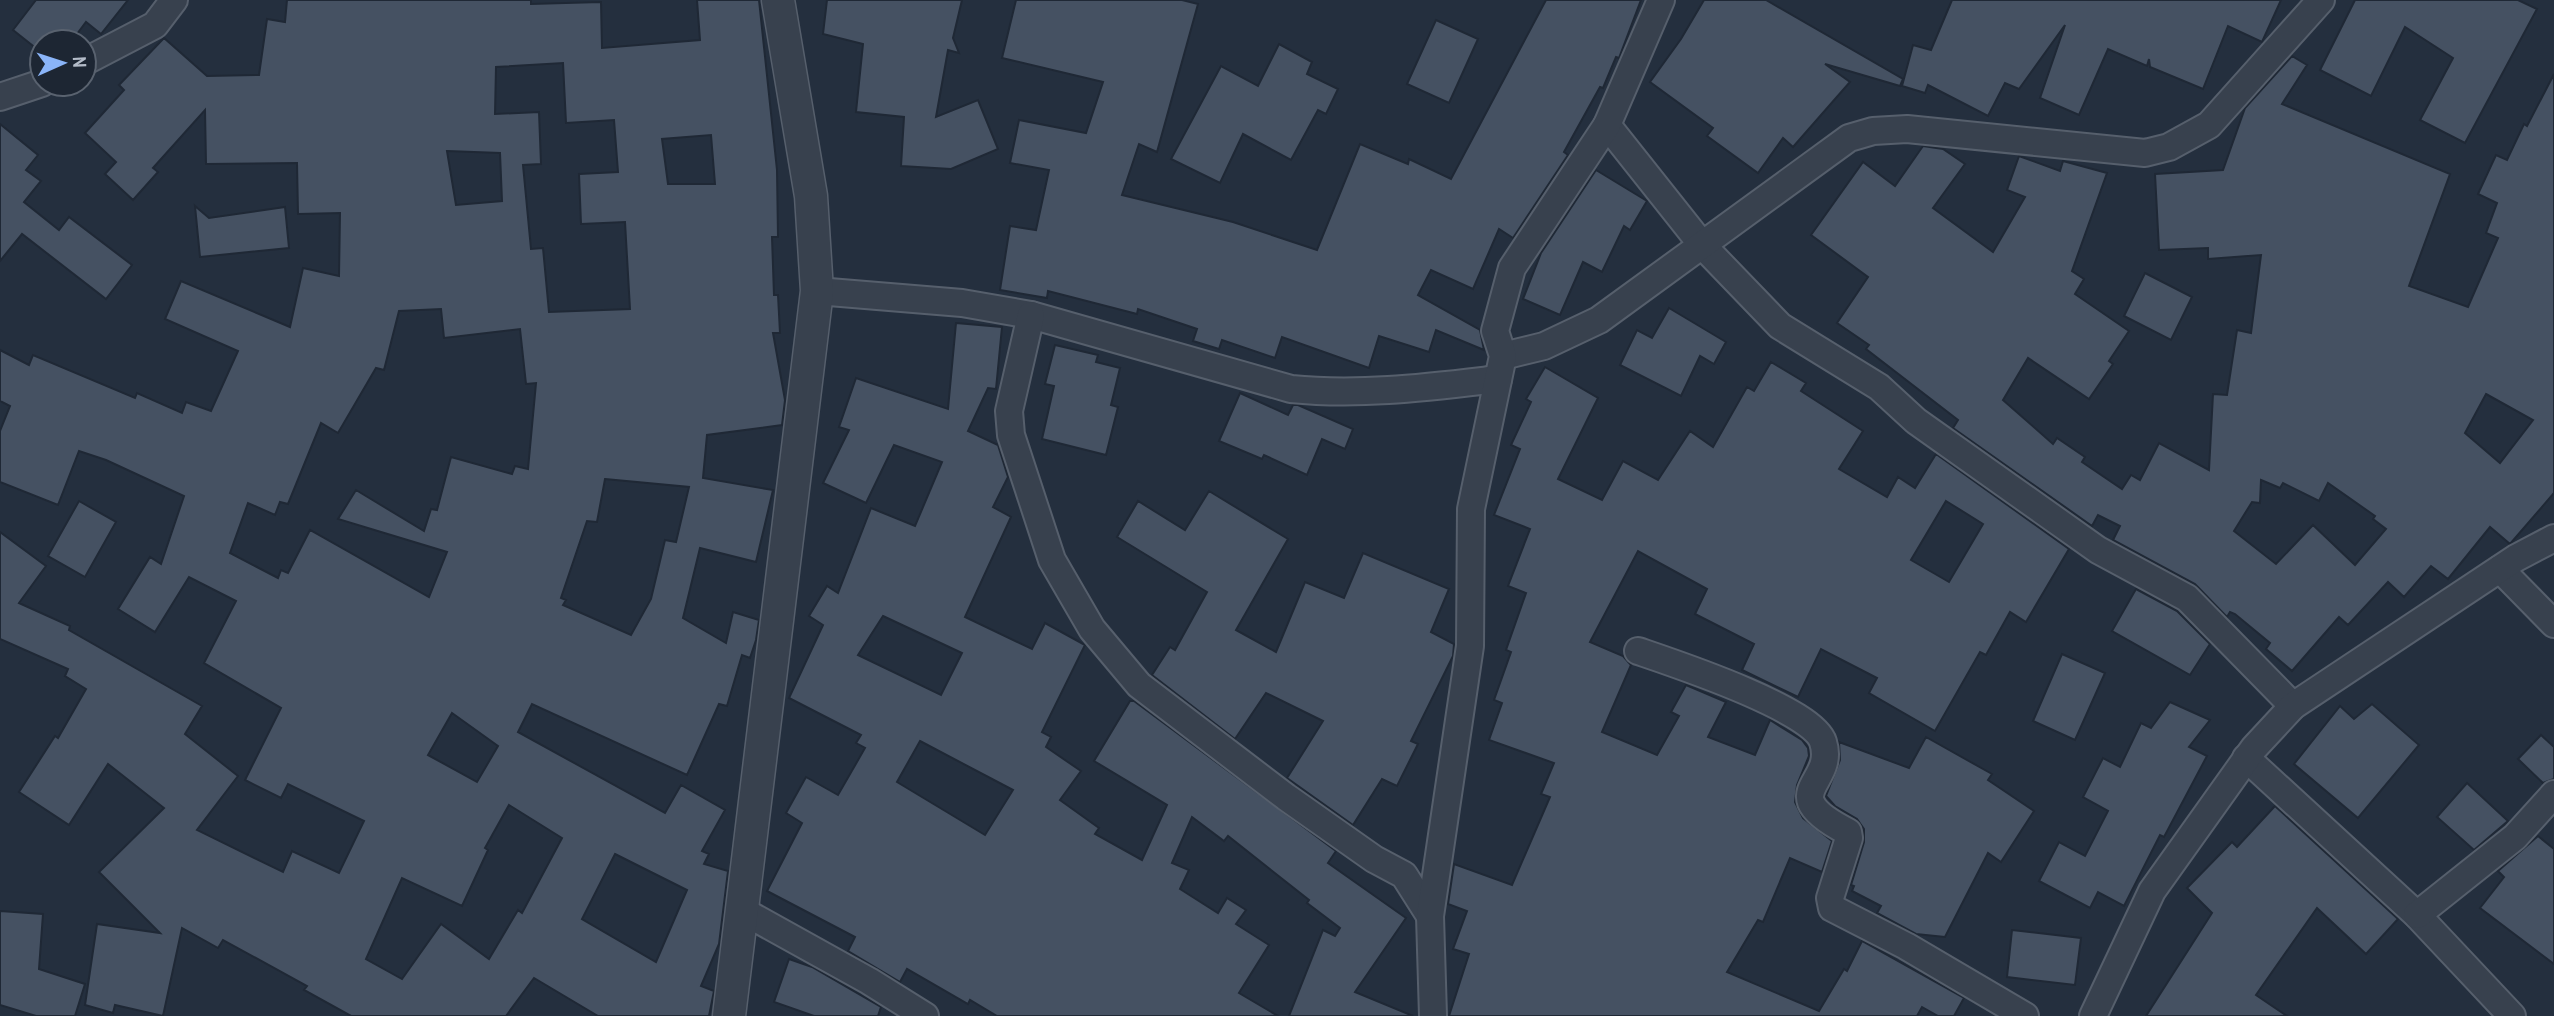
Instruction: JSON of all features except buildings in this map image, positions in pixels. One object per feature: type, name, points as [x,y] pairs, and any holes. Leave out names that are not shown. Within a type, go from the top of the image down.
[{"type":"street","points":[[98,55],[155,25],[174,0]]},
{"type":"street","points":[[729,1016],[817,291],[811,196],[778,0]]},
{"type":"street","points":[[1433,1016],[1430,916],[1470,646],[1471,509],[1500,368],[1495,331],[1512,268],[1607,125],[1661,0]]},
{"type":"street","points":[[817,291],[962,303],[1031,315],[1291,389],[1327,393],[1382,392],[1500,368],[1599,320],[1849,138],[1873,131],[1907,129],[2145,153],[2169,147],[2209,125],[2321,0]]},
{"type":"street","points":[[0,97],[28,88]]},
{"type":"street","points":[[1607,125],[1703,246],[1780,326],[1879,387],[1916,421],[2098,550],[2187,598],[2293,706]]},
{"type":"street","points":[[1031,315],[1009,411],[1011,435],[1052,560],[1092,629],[1139,685],[1286,797],[1374,859],[1404,875],[1430,916]]},
{"type":"street","points":[[2093,1016],[2152,891],[2246,758],[2293,706],[2500,569],[2554,538]]},
{"type":"street","points":[[2500,569],[2554,624]]},
{"type":"street","points":[[1638,651],[1707,675],[1812,724],[1823,741],[1824,756],[1810,792],[1811,804],[1817,814],[1848,832],[1849,838],[1830,898],[1832,908],[1906,946],[2025,1016]]},
{"type":"street","points":[[2246,758],[2417,915],[2512,1016]]},
{"type":"street","points":[[2417,915],[2515,837],[2554,794]]},
{"type":"street","points":[[741,910],[869,981],[925,1016]]}]
